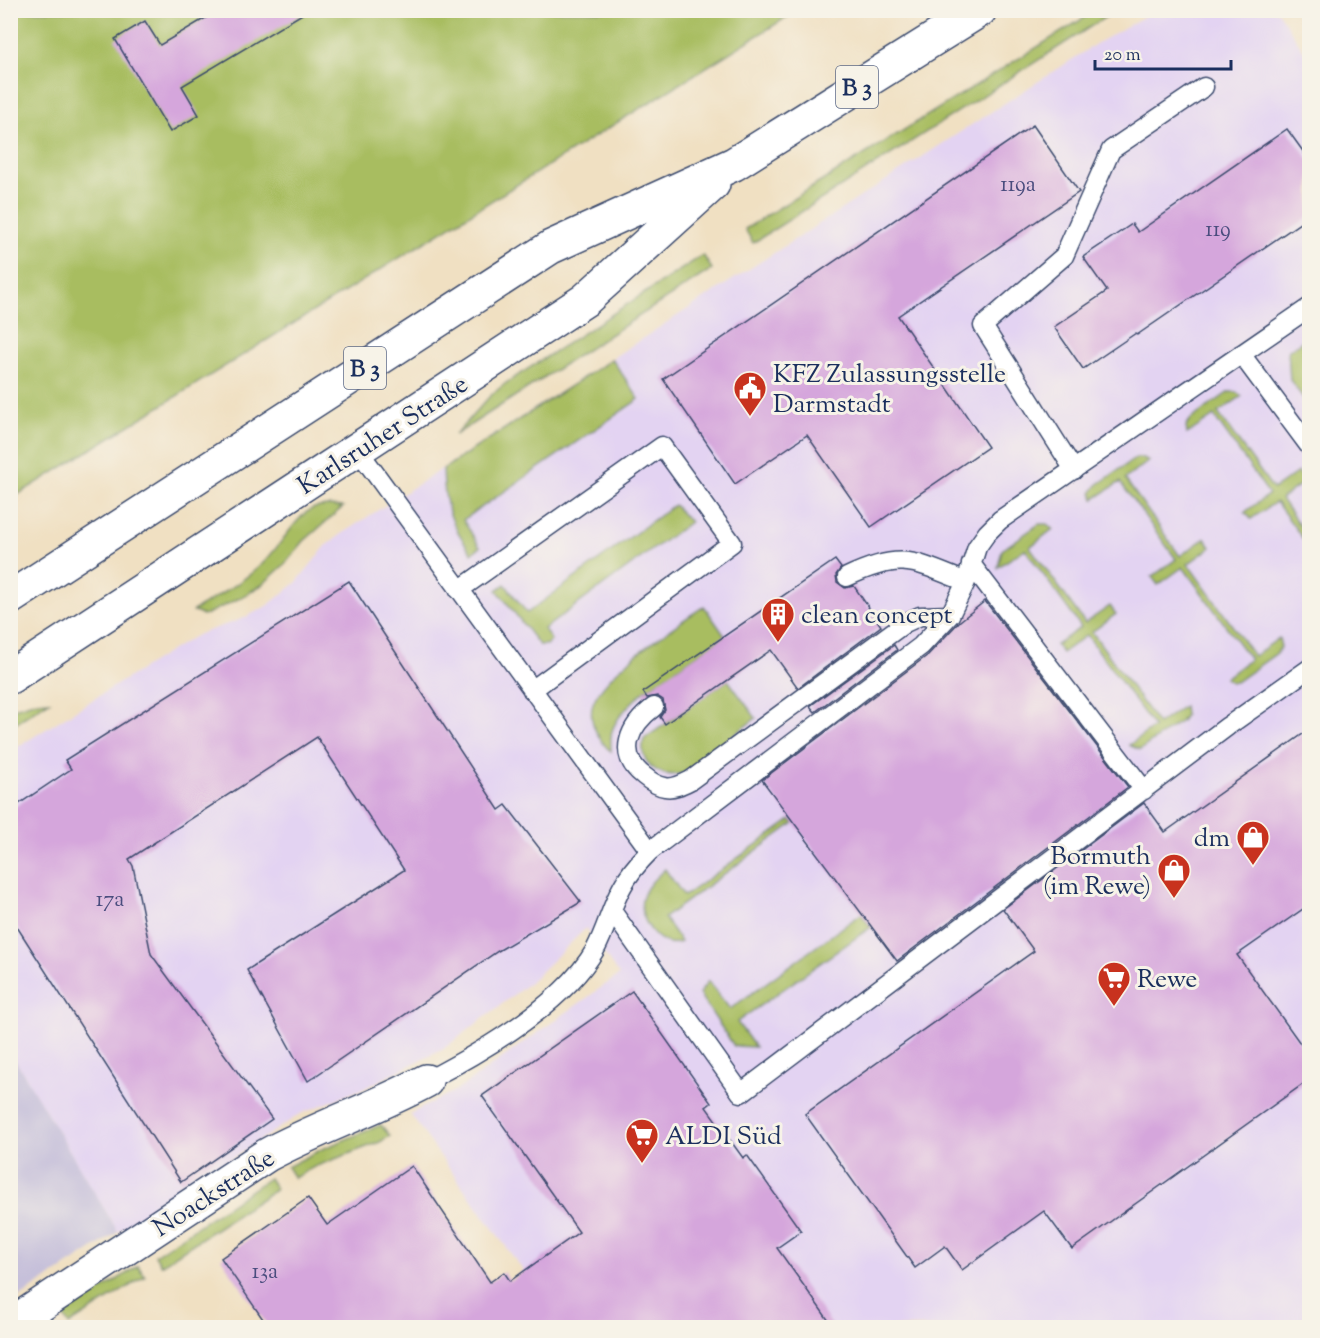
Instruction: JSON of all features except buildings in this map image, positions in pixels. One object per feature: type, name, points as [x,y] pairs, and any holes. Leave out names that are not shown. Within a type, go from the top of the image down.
[{"type":"main road","name":"Karlsruher Straße","points":[[10,598],[551,246],[734,164],[980,10]]},
{"type":"main road","name":"Karlsruher Straße","points":[[10,677],[585,300],[734,164]]},
{"type":"main road","name":"Noackstraße","points":[[10,1325],[267,1155],[300,1137],[363,1112],[426,1081]]},
{"type":"lane","points":[[1074,470],[983,326],[1064,256],[1111,150],[1204,87]]},
{"type":"lane","points":[[426,1081],[462,1063],[502,1036],[550,1000],[574,978],[594,951],[622,887],[634,868],[650,851],[921,646],[950,615],[969,573],[977,547],[1000,520],[1310,307]]},
{"type":"lane","points":[[1241,354],[1310,447]]},
{"type":"lane","points":[[459,590],[662,446],[732,543],[532,690]]},
{"type":"lane","points":[[358,450],[650,851]]},
{"type":"lane","points":[[847,577],[869,566],[888,561],[910,561],[969,573],[1144,790]]},
{"type":"lane","points":[[654,707],[640,717],[633,727],[628,742],[630,757],[640,773],[653,783],[665,787],[679,786],[691,780],[905,623],[920,616],[950,615]]},
{"type":"lane","points":[[612,911],[741,1093],[1228,726],[1310,668]]},
{"type":"shaded area","points":[[1154,11],[1277,11],[1310,60],[1309,1327],[564,1327],[410,1114],[460,1088],[619,975],[586,928],[528,984],[446,1047],[367,1087],[302,1113],[118,1232],[11,1053],[11,751],[199,634],[242,619],[267,606],[296,583],[326,546],[346,531],[1099,42]]},
{"type":"shaded area","points":[[11,1053],[118,1232],[10,1303]]},
{"type":"green space","points":[[11,11],[797,11],[11,499]]},
{"type":"green space","points":[[1095,11],[1115,11],[753,243],[745,229]]},
{"type":"green space","points":[[703,255],[712,269],[455,435],[490,396],[506,383]]},
{"type":"green space","points":[[1309,336],[1309,406],[1290,380],[1288,351]]},
{"type":"green space","points":[[612,359],[639,399],[463,520],[480,547],[472,553],[453,523],[447,504],[443,469]]},
{"type":"green space","points":[[1229,392],[1236,392],[1242,396],[1218,413],[1273,489],[1298,472],[1305,481],[1281,499],[1309,539],[1309,547],[1276,502],[1251,519],[1245,512],[1269,494],[1214,416],[1187,434],[1186,426],[1191,419]]},
{"type":"green space","points":[[1136,458],[1149,461],[1125,479],[1180,556],[1205,538],[1211,547],[1188,564],[1254,656],[1279,638],[1281,647],[1277,653],[1236,682],[1225,678],[1250,659],[1183,567],[1158,585],[1152,577],[1176,559],[1120,482],[1094,499],[1092,492],[1097,485]]},
{"type":"green space","points":[[674,505],[690,522],[544,629],[551,640],[546,645],[539,645],[497,590],[505,584],[527,613]]},
{"type":"green space","points":[[343,507],[304,541],[285,564],[262,585],[203,616],[193,611],[254,571],[306,513],[314,508]]},
{"type":"green space","points":[[1039,524],[1047,524],[1053,529],[1030,547],[1085,623],[1110,606],[1116,614],[1092,632],[1158,724],[1184,706],[1185,715],[1181,721],[1140,750],[1129,745],[1154,727],[1087,635],[1062,653],[1056,645],[1081,627],[1025,549],[998,567],[1002,550]]},
{"type":"green space","points":[[704,606],[725,636],[643,692],[629,705],[617,720],[612,731],[611,752],[599,737],[592,720],[592,707],[597,694],[608,680],[640,652]]},
{"type":"green space","points":[[728,680],[756,718],[684,773],[667,774],[653,768],[644,756],[644,739]]},
{"type":"green space","points":[[49,701],[11,726],[11,709],[33,702]]},
{"type":"green space","points":[[791,820],[794,823],[664,918],[681,942],[673,944],[665,942],[652,931],[643,915],[643,895],[654,879],[665,869],[684,896]]},
{"type":"green space","points":[[861,914],[871,927],[737,1022],[755,1047],[734,1046],[699,994],[708,981],[730,1009]]},
{"type":"green space","points":[[381,1125],[390,1136],[380,1142],[314,1167],[294,1178],[287,1167],[322,1149]]},
{"type":"green space","points":[[269,1178],[276,1189],[161,1265],[155,1255]]},
{"type":"green space","points":[[138,1266],[145,1276],[69,1325],[63,1315]]},
{"type":"place","name":"KFZ Zulassungsstelle Darmstadt","points":[[750,417]]},
{"type":"place","name":"clean concept","points":[[778,643]]},
{"type":"place","name":"dm","points":[[1253,866]]},
{"type":"place","name":"Bormuth (im Rewe)","points":[[1174,899]]},
{"type":"place","name":"Rewe","points":[[1114,1007]]},
{"type":"place","name":"ALDI Süd","points":[[642,1164]]}]
